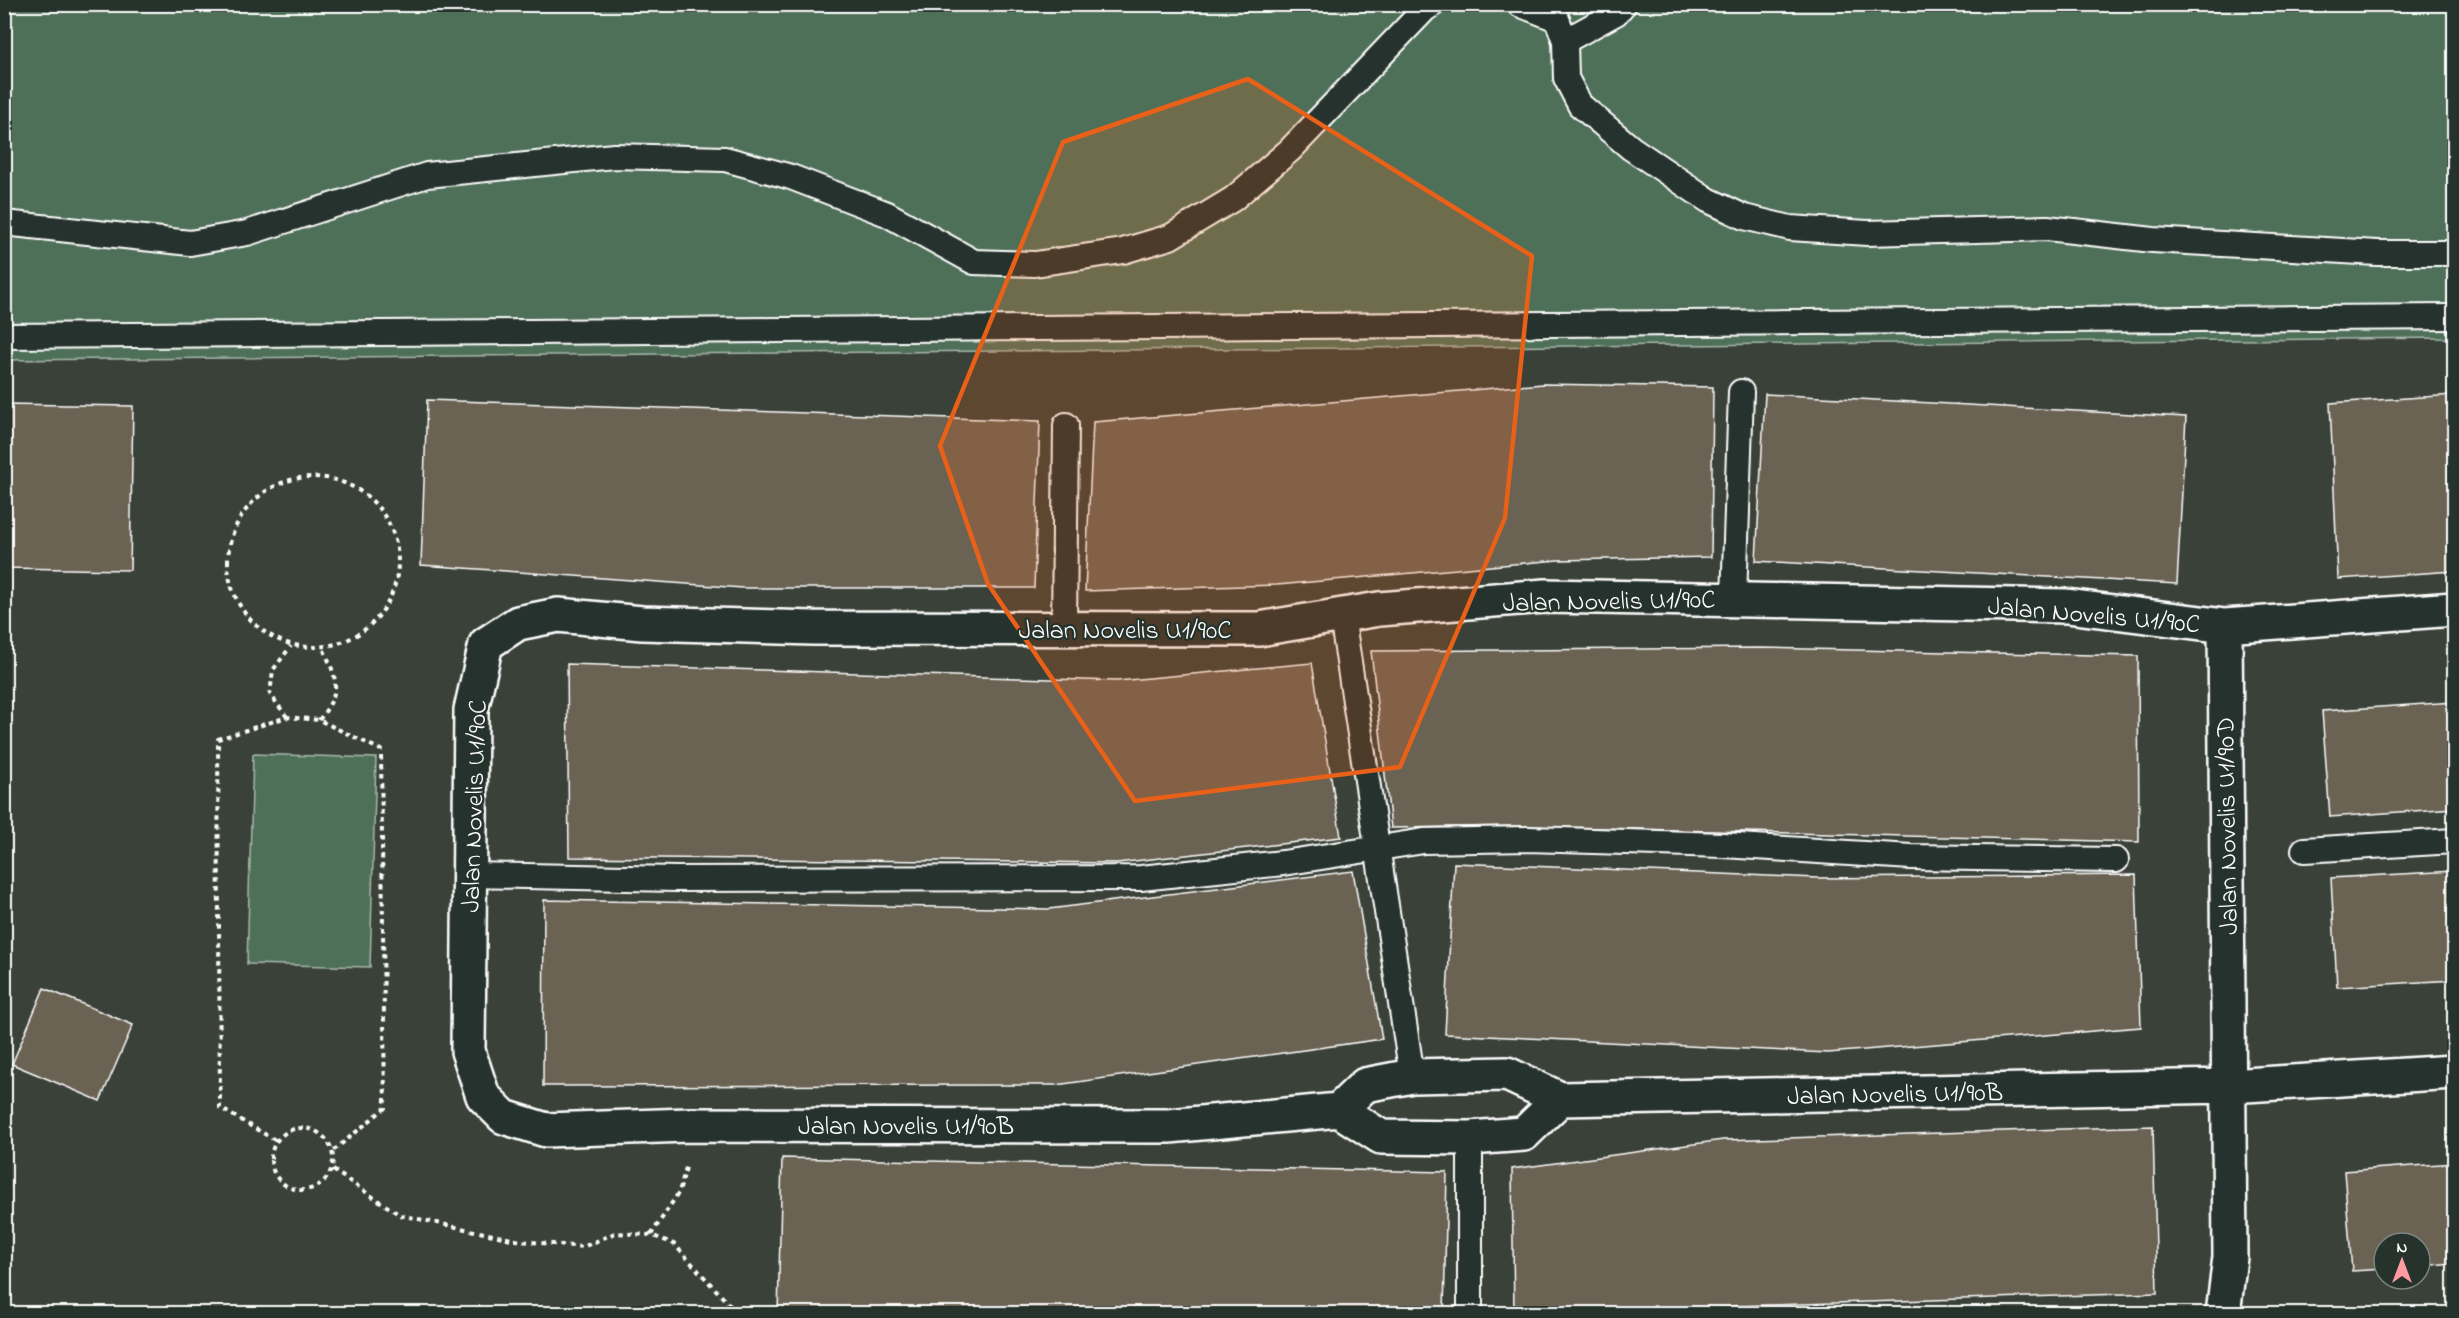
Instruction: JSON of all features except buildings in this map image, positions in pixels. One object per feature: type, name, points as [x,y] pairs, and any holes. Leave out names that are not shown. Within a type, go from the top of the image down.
[{"type":"street","name":"Jalan Novelis U1/90C","points":[[483,1096],[468,1051],[471,710],[486,644],[519,623],[558,615],[642,623],[802,628],[1259,629],[1379,609],[1545,596],[2067,606],[2224,626]]},
{"type":"street","points":[[2224,626],[2454,609]]},
{"type":"street","name":"Jalan Novelis U1/90D","points":[[2223,1314],[2230,1257],[2224,626]]},
{"type":"street","name":"Jalan Novelis U1/90B","points":[[483,1096],[504,1117],[546,1130],[688,1125],[1169,1126],[1339,1110],[1365,1085],[1412,1076],[1507,1074],[1560,1099],[2229,1086],[2454,1072]]},
{"type":"street","points":[[1339,1110],[1381,1137],[1470,1138],[1524,1134],[1560,1099]]},
{"type":"street","name":"Jalan Novelis U1/90D","points":[[2230,1257],[2249,1314]]},
{"type":"lane","points":[[4,223],[190,243],[247,233],[427,175],[614,156],[725,159],[791,177],[888,214],[974,262],[1046,263],[1124,251],[1170,237],[1233,199],[1290,150],[1425,9],[1433,4]]},
{"type":"lane","points":[[1565,41],[1616,13],[1624,4]]},
{"type":"lane","points":[[1535,7],[1557,19],[1565,41],[1566,78],[1580,105],[1631,148],[1708,200],[1755,220],[1790,228],[1867,233],[2047,228],[2176,241],[2377,253],[2454,253]]},
{"type":"lane","points":[[4,336],[481,330],[1675,324],[2454,317]]},
{"type":"lane","points":[[1734,599],[1741,392]]},
{"type":"lane","points":[[1064,629],[1066,425]]},
{"type":"lane","points":[[1342,616],[1412,1076]]},
{"type":"lane","points":[[469,875],[676,879],[1141,878],[1283,863],[1424,841],[1528,839],[1722,845],[1911,858],[2116,860]]},
{"type":"lane","points":[[2304,850],[2454,841]]},
{"type":"lane","points":[[1470,1138],[1470,1314]]},
{"type":"path","points":[[291,479],[335,479],[375,501],[398,539],[398,585],[375,624],[336,646],[322,646],[291,646],[252,624],[229,585],[229,540],[252,501],[291,479]]},
{"type":"path","points":[[287,717],[270,694],[273,670],[291,646]]},
{"type":"path","points":[[319,720],[333,702],[337,689],[333,669],[322,646]]},
{"type":"path","points":[[275,1140],[220,1108],[218,739],[287,717],[319,720],[381,750],[385,1108],[333,1151]]},
{"type":"path","points":[[651,1235],[680,1192],[688,1163],[688,1125]]},
{"type":"path","points":[[308,1127],[324,1136],[333,1151],[333,1170],[321,1184],[305,1191],[287,1188],[274,1175],[269,1157],[275,1140],[290,1129],[308,1127]]},
{"type":"path","points":[[333,1170],[400,1215],[521,1241],[583,1246],[615,1233],[651,1235],[674,1244],[738,1314]]},
{"type":"highlighted area","points":[[1248,79],[1532,256],[1505,518],[1400,767],[1135,801],[988,584],[940,446],[1063,142]]},
{"type":"green space","points":[[4,5],[2454,5],[2454,338],[5,360]]},
{"type":"green space","points":[[253,754],[376,758],[370,967],[247,964]]}]
